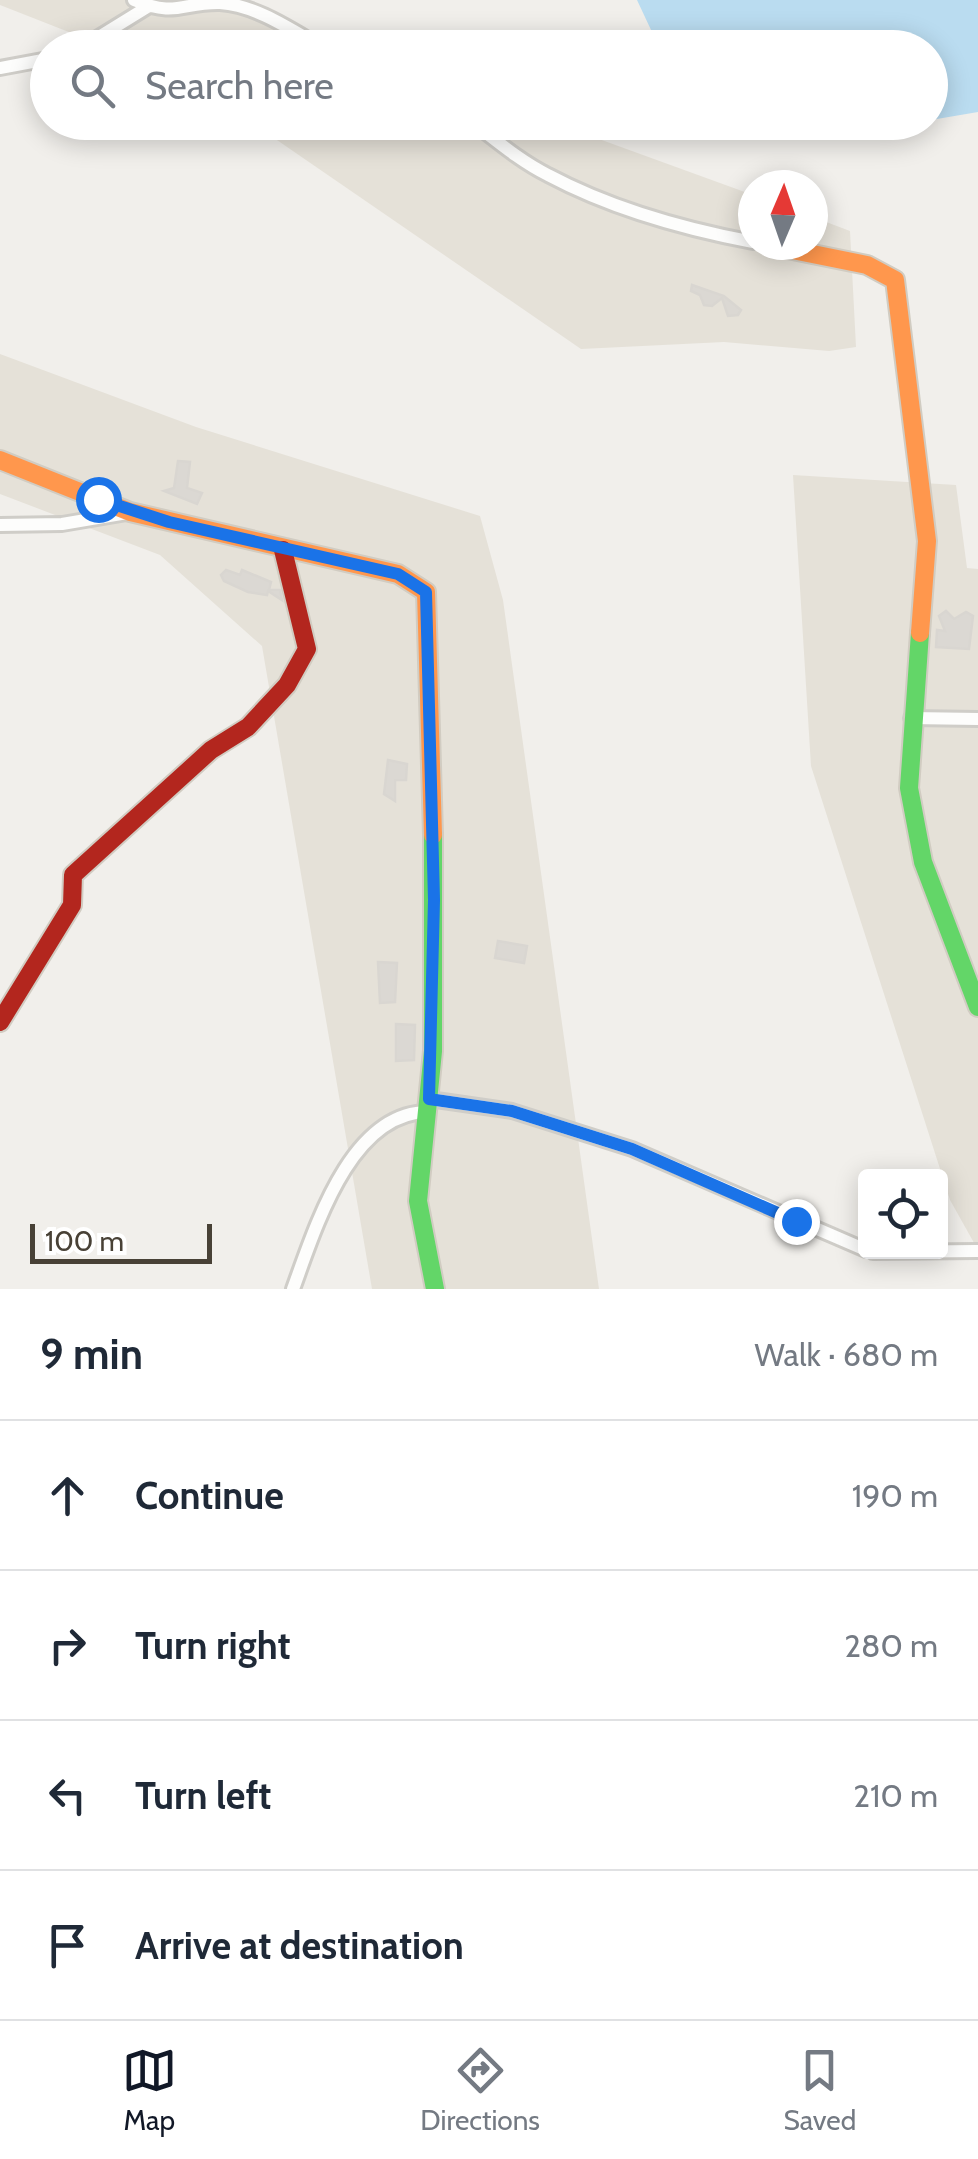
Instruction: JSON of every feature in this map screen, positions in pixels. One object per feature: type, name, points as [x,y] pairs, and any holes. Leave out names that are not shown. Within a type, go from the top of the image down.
[{"type":"street","points":[[134,0],[176,12],[219,3],[242,8],[287,30]]},
{"type":"street","points":[[110,30],[149,6]]},
{"type":"street","points":[[0,68],[30,62]]},
{"type":"street","points":[[495,140],[563,182],[680,225],[738,239]]},
{"type":"street","points":[[828,257],[867,265],[895,280],[927,540],[911,718],[909,788],[915,835],[978,1006]]},
{"type":"street","points":[[0,460],[130,512],[398,574],[426,592],[434,881],[429,1106],[418,1201],[435,1289]]},
{"type":"street","points":[[0,525],[62,524],[130,512]]},
{"type":"street","points":[[0,1022],[72,906],[73,876],[102,844],[211,750],[248,727],[287,685],[307,650],[283,550]]},
{"type":"street","points":[[911,718],[978,718]]},
{"type":"street","points":[[293,1289],[334,1187],[357,1152],[395,1117],[429,1106],[512,1111],[632,1149],[858,1247]]},
{"type":"street","points":[[948,1251],[978,1250]]},
{"type":"shaded area","points":[[0,0],[223,0],[305,30],[64,30],[0,5]]},
{"type":"shaded area","points":[[277,140],[602,140],[738,190],[738,260],[828,260],[828,223],[850,231],[856,347],[829,351],[724,342],[581,349]]},
{"type":"shaded area","points":[[0,354],[196,427],[480,516],[503,600],[599,1289],[372,1289],[262,646],[160,555],[0,494]]},
{"type":"shaded area","points":[[793,475],[956,485],[967,568],[978,569],[978,1250],[950,1200],[948,1169],[940,1169],[811,766]]},
{"type":"water","points":[[637,0],[978,0],[978,112],[948,117],[948,30],[651,30]]},
{"type":"building","points":[[692,285],[724,296],[741,310],[738,315],[728,316],[722,298],[712,306],[704,305],[700,295],[691,291]]},
{"type":"building","points":[[178,461],[190,462],[187,488],[202,493],[197,504],[164,491],[174,488]]},
{"type":"building","points":[[226,570],[240,575],[242,570],[271,582],[269,590],[280,590],[282,600],[268,591],[267,595],[248,592],[224,581],[221,575]]},
{"type":"building","points":[[946,611],[954,619],[966,612],[973,616],[969,649],[936,647],[937,630],[945,631],[939,616]]},
{"type":"building","points":[[388,760],[407,764],[406,780],[395,780],[395,801],[384,794]]},
{"type":"building","points":[[498,941],[527,946],[524,963],[495,958]]},
{"type":"building","points":[[378,962],[397,963],[395,1002],[380,1003]]},
{"type":"building","points":[[396,1024],[415,1025],[414,1060],[396,1061]]},
{"type":"traffic: fast","points":[[920,633],[909,788],[923,862],[978,1007]]},
{"type":"traffic: fast","points":[[433,835],[433,1051],[418,1201],[435,1289]]},
{"type":"traffic: slow","points":[[828,257],[867,265],[895,280],[927,541],[920,633]]},
{"type":"traffic: slow","points":[[0,460],[130,512],[398,574],[426,592],[433,835]]},
{"type":"traffic: jam","points":[[0,1022],[72,905],[73,875],[211,750],[248,727],[287,685],[307,649],[283,550]]},
{"type":"route","points":[[98,499],[169,522],[398,574],[413,580],[426,592],[434,900],[429,1099],[512,1111],[632,1149],[796,1221]]}]
